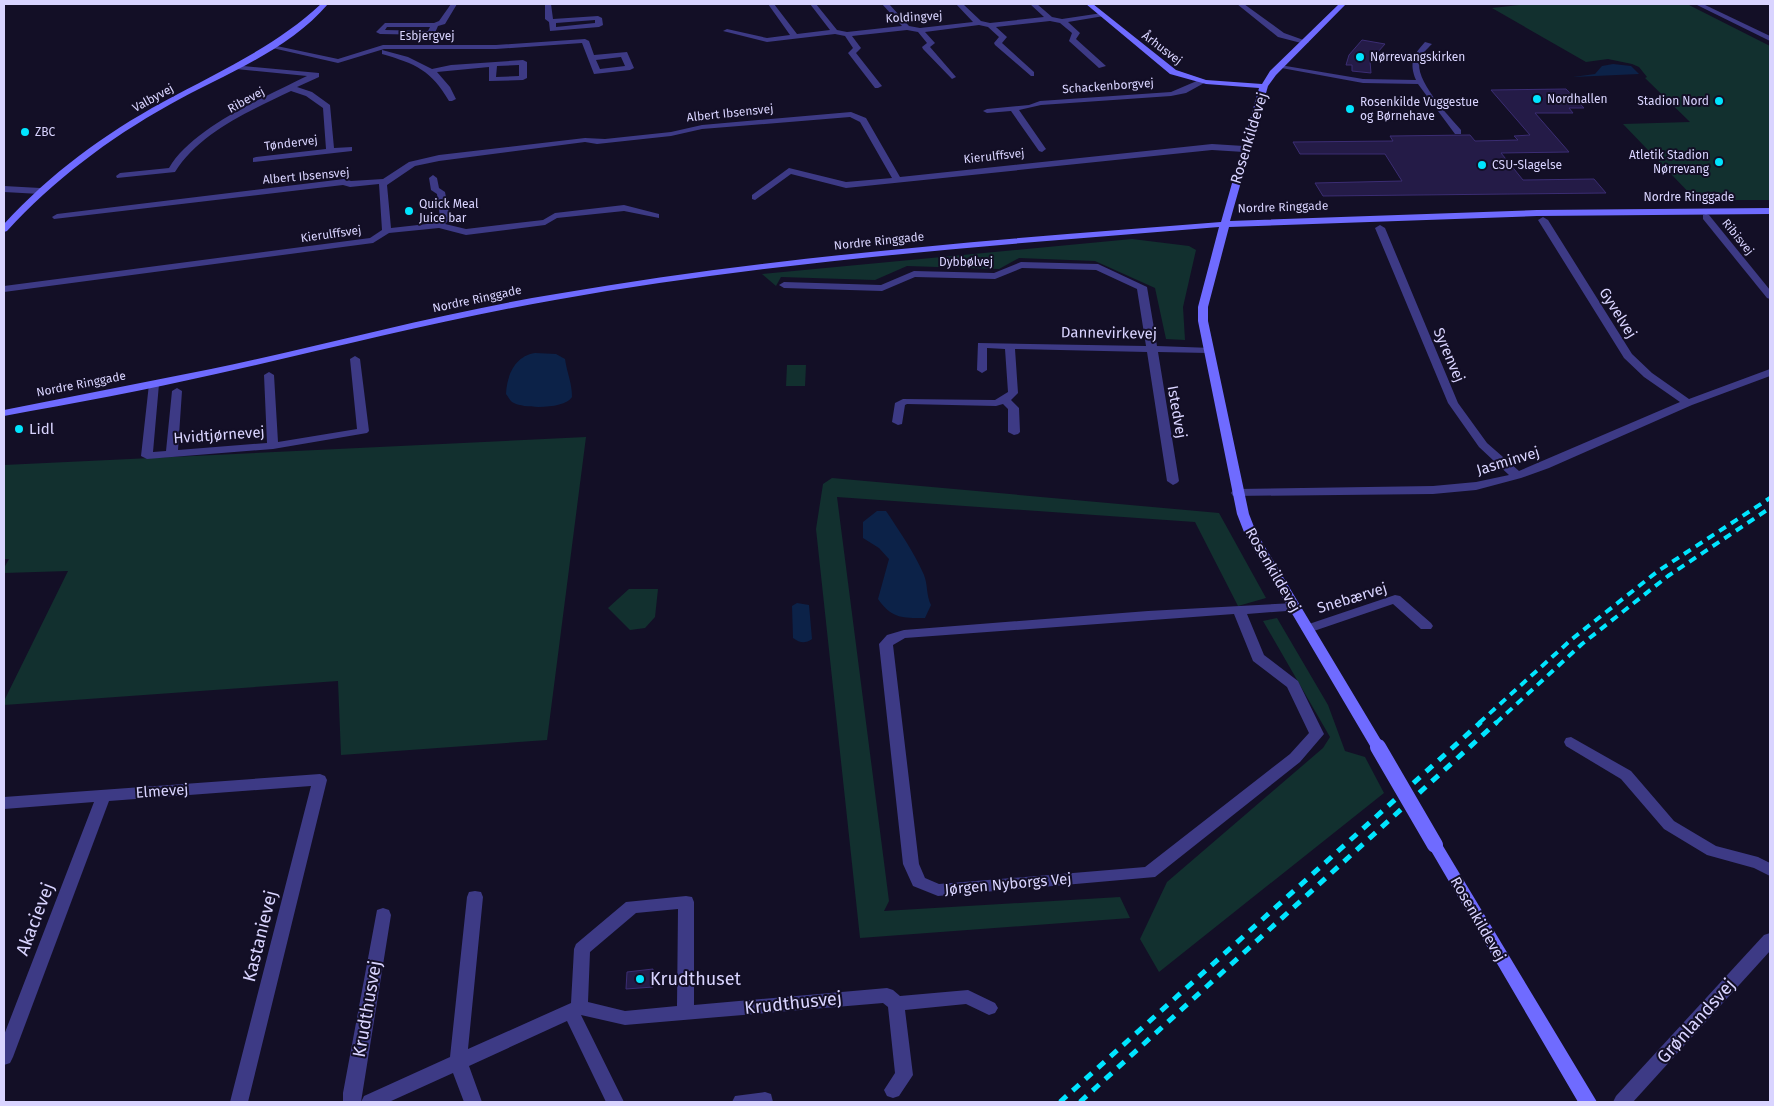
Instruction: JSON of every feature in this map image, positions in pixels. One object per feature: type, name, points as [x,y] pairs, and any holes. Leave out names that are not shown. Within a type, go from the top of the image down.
[{"type":"street","name":"Valbyvej","points":[[4,229],[40,191],[113,135],[165,104],[272,47],[307,21],[325,4]]},
{"type":"street","points":[[430,33],[380,32],[385,25],[435,25],[442,22],[454,4]]},
{"type":"street","points":[[548,4],[549,19],[553,25]]},
{"type":"street","points":[[771,4],[795,37]]},
{"type":"street","points":[[813,4],[835,32]]},
{"type":"street","points":[[885,4],[907,28]]},
{"type":"street","points":[[959,4],[979,23]]},
{"type":"street","points":[[1033,4],[1050,19]]},
{"type":"street","name":"Århusvej","points":[[1089,4],[1162,64],[1186,78],[1202,82],[1264,86]]},
{"type":"street","points":[[1240,4],[1281,35],[1305,42]]},
{"type":"street","name":"Rosenkildevej","points":[[1343,4],[1280,67],[1264,86],[1244,149],[1203,307],[1208,350],[1237,493],[1250,532],[1588,1102]]},
{"type":"street","points":[[1698,4],[1770,39]]},
{"type":"street","name":"Koldingvej","points":[[727,31],[767,40],[835,32],[847,34],[907,28],[920,30],[979,23],[990,25],[1050,19],[1062,21],[1102,15]]},
{"type":"street","points":[[550,44],[549,31],[553,25],[598,18],[599,25],[553,25]]},
{"type":"street","points":[[1062,21],[1076,33],[1072,39],[1102,66]]},
{"type":"street","points":[[430,33],[435,25]]},
{"type":"street","points":[[990,25],[1003,37],[998,43],[1031,74]]},
{"type":"street","points":[[920,30],[932,43],[926,47],[952,77]]},
{"type":"street","points":[[425,47],[433,35],[430,33]]},
{"type":"street","points":[[847,34],[857,48],[852,53],[878,86]]},
{"type":"street","name":"Esbjergvej","points":[[272,47],[333,61],[346,60],[378,48],[473,47],[585,41],[591,58]]},
{"type":"street","points":[[1428,44],[1419,53],[1415,61],[1415,70],[1420,82],[1458,132]]},
{"type":"street","points":[[467,66],[473,47]]},
{"type":"street","points":[[386,52],[405,58],[432,71],[448,88],[452,99]]},
{"type":"street","points":[[624,54],[630,68],[597,72],[591,58],[624,54]]},
{"type":"street","points":[[432,71],[493,64]]},
{"type":"street","name":"Ribevej","points":[[120,176],[172,170],[178,157],[189,147],[246,111],[316,75],[236,67]]},
{"type":"street","points":[[1280,67],[1357,81],[1420,82]]},
{"type":"street","name":"Schackenborgvej","points":[[987,111],[1096,98],[1104,100],[1171,94],[1191,88],[1202,82]]},
{"type":"street","name":"Tøndervej","points":[[291,88],[310,94],[327,107],[329,114],[330,151]]},
{"type":"street","points":[[1014,109],[1042,149]]},
{"type":"street","name":"Albert Ibsensvej","points":[[57,217],[344,182],[350,184],[386,180],[400,170],[427,160],[553,144],[572,145],[671,134],[702,127],[841,114],[858,117],[863,120],[897,179]]},
{"type":"street","name":"Kierulffsvej","points":[[755,197],[789,171],[846,185],[1212,147],[1244,149]]},
{"type":"street","name":"Tøndervej","points":[[256,160],[349,149]]},
{"type":"street","points":[[432,178],[434,190],[441,192],[445,219],[439,225]]},
{"type":"street","points":[[386,180],[383,185],[388,232]]},
{"type":"street","points":[[4,190],[40,191]]},
{"type":"street","name":"Kierulffsvej","points":[[4,289],[373,240],[388,232],[439,225],[466,232],[545,222],[556,216],[624,208],[656,216]]},
{"type":"street","name":"Nordre Ringgade","points":[[4,413],[272,360],[457,316],[553,297],[658,280],[964,245],[1225,224],[1537,213],[1770,211]]},
{"type":"street","name":"Ribisvej","points":[[1706,217],[1770,296]]},
{"type":"street","name":"Gyvelvej","points":[[1543,220],[1628,356],[1648,375],[1688,403]]},
{"type":"street","name":"Syrenvej","points":[[1380,228],[1453,403],[1484,445],[1517,476]]},
{"type":"street","name":"Dybbølvej","points":[[784,285],[882,288],[914,274],[995,276],[1021,265],[1098,268],[1142,287],[1151,349]]},
{"type":"street","name":"Dannevirkevej","points":[[982,370],[982,345],[1208,350]]},
{"type":"street","points":[[898,422],[900,403],[908,401],[996,403],[1005,400],[1014,393],[1010,346]]},
{"type":"street","name":"Istedvej","points":[[1151,349],[1173,481]]},
{"type":"street","name":"Hvidtjørnevej","points":[[154,384],[147,456],[273,446],[363,431],[355,359]]},
{"type":"street","name":"Jasminvej","points":[[1237,493],[1433,490],[1476,486],[1517,476],[1545,466],[1688,403],[1770,372]]},
{"type":"street","points":[[269,375],[273,446]]},
{"type":"street","points":[[172,453],[177,391]]},
{"type":"street","points":[[1005,400],[1012,408],[1014,432]]},
{"type":"street","name":"Snebærvej","points":[[1308,629],[1395,599],[1426,626]]},
{"type":"street","name":"Jørgen Nyborgs Vej","points":[[1239,610],[1258,658],[1292,684],[1318,734],[1295,758],[1149,873],[938,890],[919,882],[911,864],[887,654],[886,644],[892,638],[904,634],[1239,610],[1295,607]]},
{"type":"street","points":[[1571,742],[1626,774],[1669,825],[1712,851],[1758,864],[1770,870]]},
{"type":"street","name":"Elmevej","points":[[4,803],[320,780]]},
{"type":"street","name":"Kastanievej","points":[[239,1102],[320,780]]},
{"type":"street","name":"Akacievej","points":[[4,1057],[104,796]]},
{"type":"street","points":[[473,1102],[458,1061],[475,897]]},
{"type":"street","points":[[615,1102],[574,1009],[582,949],[632,907],[686,902],[685,1014]]},
{"type":"street","name":"Krudthusvej","points":[[352,1102],[383,915]]},
{"type":"street","name":"Grønlandsvej","points":[[1622,1102],[1770,940]]},
{"type":"street","name":"Krudthusvej","points":[[574,1009],[625,1018],[887,994],[896,1004],[968,997],[989,1008]]},
{"type":"street","points":[[893,1090],[904,1075],[896,1004]]},
{"type":"street","points":[[370,1102],[574,1009]]},
{"type":"street","points":[[742,1102],[765,1100]]},
{"type":"green space","name":"Stadion Nord","points":[[1529,4],[1687,4],[1770,46],[1770,200],[1696,200],[1623,124],[1690,122],[1645,78],[1647,77],[1639,67],[1608,59],[1586,62],[1492,8]]},
{"type":"green space","points":[[1132,239],[1189,246],[1196,250],[1183,307],[1185,340],[1166,339],[1155,288],[1095,261],[1019,258],[999,269],[907,266],[875,280],[781,277],[776,286],[762,274]]},
{"type":"green space","points":[[787,365],[806,365],[805,386],[786,386]]},
{"type":"green space","points":[[586,437],[547,740],[341,755],[338,681],[4,705],[4,701],[68,571],[4,573],[4,568],[9,559],[4,559],[4,465]]},
{"type":"green space","points":[[832,478],[1219,513],[1266,598],[1238,606],[1195,522],[837,497],[889,901],[884,911],[1120,897],[1130,918],[860,938],[816,529],[823,484]]},
{"type":"green space","points":[[629,589],[658,589],[655,617],[645,628],[630,630],[608,608]]},
{"type":"green space","points":[[1277,618],[1328,705],[1345,751],[1365,757],[1384,793],[1159,972],[1140,939],[1167,882],[1323,748],[1330,737],[1263,621]]},
{"type":"water","points":[[1613,64],[1631,66],[1639,74],[1573,77],[1595,74],[1602,66]]},
{"type":"water","points":[[535,353],[556,354],[565,359],[572,392],[572,397],[568,401],[554,406],[527,406],[513,402],[506,394],[510,373],[517,362]]},
{"type":"water","points":[[877,511],[886,511],[911,550],[924,575],[931,605],[925,618],[910,618],[893,614],[878,599],[889,559],[879,548],[863,538],[863,522]]},
{"type":"water","points":[[797,603],[809,605],[812,639],[809,641],[800,642],[793,638],[792,606]]},
{"type":"building","name":"Nørrevangskirken","points":[[1362,40],[1385,44],[1370,61],[1371,73],[1352,71],[1352,65],[1346,65],[1349,55]]},
{"type":"building","name":"CSU-Slagelse","points":[[1566,89],[1584,108],[1569,108],[1573,113],[1535,113],[1569,152],[1501,153],[1523,180],[1594,179],[1606,193],[1323,196],[1315,183],[1402,181],[1385,154],[1300,154],[1293,142],[1393,141],[1390,136],[1470,135],[1475,141],[1518,140],[1514,136],[1530,135],[1491,90]]},
{"type":"building","name":"Krudthuset","points":[[653,969],[653,987],[626,989],[627,972]]},
{"type":"railway","points":[[1479,723],[1572,639],[1658,571],[1770,498]]},
{"type":"railway","points":[[1496,723],[1582,644],[1668,576],[1770,508]]},
{"type":"railway","points":[[1060,1102],[1481,722]]},
{"type":"railway","points":[[1080,1102],[1497,722]]},
{"type":"place","name":"Nørrevangskirken","points":[[1360,57]]},
{"type":"place","name":"Nordhallen","points":[[1537,99]]},
{"type":"place","name":"Stadion Nord","points":[[1719,101]]},
{"type":"place","name":"Rosenkilde Vuggestue og Børnehave","points":[[1350,109]]},
{"type":"place","name":"ZBC","points":[[25,132]]},
{"type":"place","name":"Atletik Stadion Nørrevang","points":[[1719,162]]},
{"type":"place","name":"CSU-Slagelse","points":[[1482,165]]},
{"type":"place","name":"Quick Meal Juice bar","points":[[409,211]]},
{"type":"place","name":"Lidl","points":[[19,429]]},
{"type":"place","name":"Krudthuset","points":[[640,979]]}]
